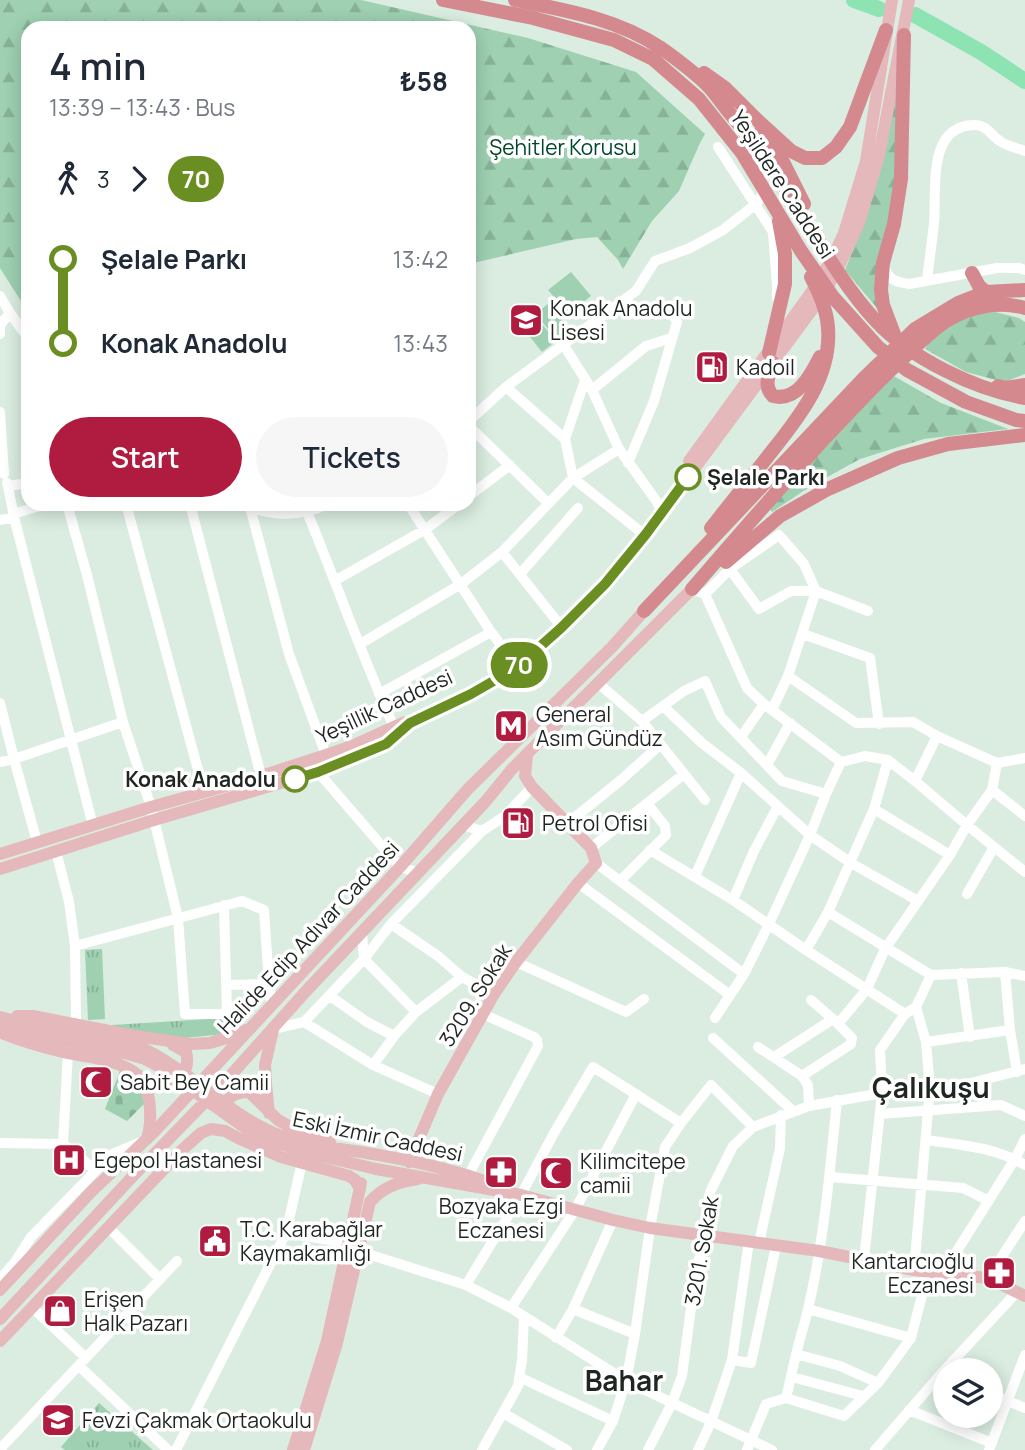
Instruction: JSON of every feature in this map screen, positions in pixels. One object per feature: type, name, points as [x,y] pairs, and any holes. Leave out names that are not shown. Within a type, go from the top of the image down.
[{"type":"highway","name":"Yeşildere Caddesi","points":[[443,0],[533,18],[614,40],[653,59],[699,99],[743,153],[801,251],[833,297],[878,347],[907,370],[966,402],[1025,421]]},
{"type":"highway","name":"Yeşildere Caddesi","points":[[515,0],[573,12],[620,26],[660,47],[709,87],[776,173],[846,283],[877,322],[917,355],[959,377],[1011,396],[1025,398]]},
{"type":"highway","points":[[660,47],[725,88],[791,151],[805,158],[822,158],[836,147],[850,127],[886,30]]},
{"type":"highway","points":[[895,338],[881,290],[883,263],[894,224],[901,179],[904,35]]},
{"type":"highway","points":[[744,107],[783,162],[807,210],[819,243]]},
{"type":"highway","points":[[775,206],[785,254],[785,284],[767,380],[767,388],[773,396],[786,397],[806,381],[828,340]]},
{"type":"highway","points":[[644,611],[790,429],[818,384],[825,363],[828,340],[826,314],[801,251]]},
{"type":"highway","points":[[972,273],[986,292]]},
{"type":"highway","points":[[644,611],[869,381],[922,333],[958,303],[986,292],[1025,290]]},
{"type":"highway","points":[[922,333],[970,310],[996,304],[1025,308]]},
{"type":"highway","points":[[959,377],[1005,388],[1025,385]]},
{"type":"highway","points":[[699,592],[768,500],[869,381]]},
{"type":"highway","points":[[699,592],[710,577],[780,516],[828,489],[911,454],[948,444],[1025,435]]},
{"type":"main road","points":[[771,358],[845,233],[866,161],[892,0]]},
{"type":"main road","points":[[771,358],[823,295],[859,223],[879,155],[909,0]]},
{"type":"main road","name":"Yeşillik Caddesi","points":[[0,869],[153,814],[204,792],[352,746],[443,704],[515,663],[560,625],[602,581],[641,532],[739,390],[771,358]]},
{"type":"main road","name":"Yeşillik Caddesi","points":[[0,854],[93,826],[153,814],[318,772],[386,744],[410,723],[500,677],[525,660],[605,584],[646,534],[771,358]]},
{"type":"main road","name":"Halide Edip Adıvar Caddesi","points":[[0,1320],[527,755],[598,682],[699,592]]},
{"type":"main road","name":"Halide Edip Adıvar Caddesi","points":[[0,1290],[91,1192],[162,1124],[400,867],[467,790],[612,647],[644,611]]},
{"type":"main road","points":[[318,772],[326,755]]},
{"type":"main road","points":[[527,755],[526,776],[532,787],[591,848],[596,863]]},
{"type":"main road","name":"3209. Sokak","points":[[409,1162],[438,1094],[494,994],[516,962],[596,863]]},
{"type":"main road","points":[[0,1017],[33,1016],[191,1044],[210,1043],[233,1036],[252,1026]]},
{"type":"main road","name":"Eski İzmir Caddesi","points":[[0,1017],[38,1031],[145,1059],[245,1128],[304,1153],[522,1195],[650,1228],[819,1251],[914,1270],[988,1278],[1021,1294]]},
{"type":"main road","name":"Eski İzmir Caddesi","points":[[0,1026],[38,1031]]},
{"type":"main road","points":[[269,1113],[265,1065],[273,1029]]},
{"type":"main road","points":[[0,1032],[23,1042],[106,1060],[141,1077],[171,1085],[187,1070],[188,1058],[186,1052],[163,1040]]},
{"type":"main road","points":[[210,1072],[223,1071],[231,1075],[269,1113],[294,1129],[370,1157],[376,1168],[370,1202],[353,1247],[293,1450]]},
{"type":"main road","points":[[141,1077],[162,1124],[167,1128],[180,1126]]},
{"type":"main road","points":[[225,1131],[218,1117],[220,1109],[233,1094],[249,1092]]},
{"type":"main road","points":[[147,1140],[150,1120],[148,1094]]},
{"type":"main road","points":[[3,1337],[197,1136],[211,1129],[225,1131],[281,1157],[304,1153],[350,1176],[360,1189]]},
{"type":"main road","name":"Eski İzmir Caddesi","points":[[304,1153],[362,1153],[409,1162],[469,1174],[522,1195]]},
{"type":"main road","points":[[304,1450],[337,1343],[353,1247],[361,1180],[354,1166],[345,1162]]},
{"type":"main road","points":[[113,1223],[134,1175]]},
{"type":"main road","points":[[370,1202],[378,1193],[398,1183],[427,1178]]},
{"type":"main road","points":[[0,1320],[6,1328],[3,1337]]},
{"type":"street","points":[[927,281],[934,220],[935,178],[944,141],[953,131],[976,124],[989,130],[1000,142],[1025,150]]},
{"type":"street","points":[[718,146],[773,232],[778,286],[775,327]]},
{"type":"street","points":[[476,417],[506,387],[636,291],[655,261],[690,248],[723,230],[756,204],[765,190]]},
{"type":"street","points":[[883,263],[887,276],[895,282],[909,284],[997,268],[1025,270]]},
{"type":"street","points":[[0,296],[21,328]]},
{"type":"street","points":[[628,463],[654,401],[677,322],[672,312]]},
{"type":"street","points":[[0,334],[1,325],[10,313]]},
{"type":"street","points":[[592,390],[646,346],[671,338]]},
{"type":"street","points":[[563,344],[592,390],[619,449],[659,506]]},
{"type":"street","points":[[585,380],[565,439],[573,478],[641,532]]},
{"type":"street","points":[[506,387],[565,439]]},
{"type":"street","points":[[0,412],[2,474],[8,486],[13,515],[93,826]]},
{"type":"street","points":[[476,431],[548,503]]},
{"type":"street","points":[[360,644],[461,584],[502,552],[573,478],[619,449]]},
{"type":"street","points":[[476,491],[510,465]]},
{"type":"street","points":[[8,486],[21,484]]},
{"type":"street","points":[[520,574],[578,508]]},
{"type":"street","points":[[0,520],[25,511]]},
{"type":"street","points":[[69,511],[122,722],[153,814],[178,918],[185,1014],[227,1014]]},
{"type":"street","points":[[128,511],[204,792]]},
{"type":"street","points":[[192,511],[261,776]]},
{"type":"street","points":[[248,511],[289,653],[326,755]]},
{"type":"street","points":[[268,511],[280,514],[307,512],[394,727]]},
{"type":"street","points":[[413,511],[491,632],[515,663]]},
{"type":"street","points":[[336,580],[426,529],[450,511]]},
{"type":"street","points":[[741,737],[768,707],[788,676],[816,591],[804,564],[779,535],[699,592],[747,688],[768,707],[841,762]]},
{"type":"street","points":[[502,552],[560,625]]},
{"type":"street","points":[[730,569],[759,609],[791,591],[816,591],[868,611]]},
{"type":"street","points":[[379,694],[491,632]]},
{"type":"street","points":[[803,634],[870,658],[879,724]]},
{"type":"street","points":[[788,676],[856,723],[913,722],[997,763],[1025,758]]},
{"type":"street","points":[[642,721],[684,691],[705,681],[721,717],[782,781],[826,794]]},
{"type":"street","points":[[598,682],[642,721],[705,800]]},
{"type":"street","points":[[0,703],[37,842]]},
{"type":"street","points":[[663,706],[810,835],[851,863],[918,901]]},
{"type":"street","points":[[0,762],[122,722]]},
{"type":"street","points":[[767,765],[790,723]]},
{"type":"street","points":[[915,781],[937,736]]},
{"type":"street","points":[[568,823],[660,745]]},
{"type":"street","points":[[841,762],[865,756],[888,761],[1025,872]]},
{"type":"street","points":[[806,950],[851,863],[874,809],[888,761]]},
{"type":"street","points":[[715,1018],[744,974],[810,835],[841,762]]},
{"type":"street","points":[[774,1057],[836,1021],[867,989],[885,949],[992,790],[997,763]]},
{"type":"street","points":[[318,772],[400,867],[419,873]]},
{"type":"street","points":[[695,876],[741,773]]},
{"type":"street","points":[[591,848],[684,774]]},
{"type":"street","points":[[273,1029],[304,1022],[364,960],[391,924],[482,831],[505,817],[532,787]]},
{"type":"street","points":[[992,790],[1025,816]]},
{"type":"street","points":[[621,880],[666,835],[665,826],[647,803]]},
{"type":"street","points":[[733,900],[754,851],[778,806]]},
{"type":"street","points":[[874,809],[950,855]]},
{"type":"street","points":[[463,825],[482,831]]},
{"type":"street","points":[[967,894],[994,847]]},
{"type":"street","points":[[56,850],[69,902],[75,946],[76,1024]]},
{"type":"street","points":[[650,850],[769,923],[905,1014]]},
{"type":"street","points":[[596,863],[744,974]]},
{"type":"street","points":[[578,883],[730,995]]},
{"type":"street","points":[[75,946],[242,901],[264,910],[272,1005]]},
{"type":"street","points":[[224,905],[227,1014],[233,1036]]},
{"type":"street","points":[[828,912],[931,975],[1005,972],[1025,976]]},
{"type":"street","points":[[391,924],[438,956],[461,977],[494,994]]},
{"type":"street","points":[[362,933],[364,960],[416,1012]]},
{"type":"street","points":[[516,962],[626,1012],[644,999]]},
{"type":"street","points":[[1005,972],[1010,1030],[1021,1070]]},
{"type":"street","points":[[961,973],[970,1037]]},
{"type":"street","points":[[864,1259],[882,1093],[880,1050],[905,1014],[916,1007],[931,975]]},
{"type":"street","points":[[373,1065],[416,1012],[461,977]]},
{"type":"street","points":[[226,985],[269,984]]},
{"type":"street","points":[[330,996],[367,1022],[394,1036]]},
{"type":"street","points":[[802,1076],[851,1044],[852,1038],[811,1000]]},
{"type":"street","points":[[914,1270],[930,1088],[926,1042],[916,1007]]},
{"type":"street","points":[[469,1174],[538,1046],[534,1037],[483,1014]]},
{"type":"street","points":[[304,1022],[373,1065],[438,1094]]},
{"type":"street","points":[[926,1042],[1010,1030]]},
{"type":"street","points":[[713,1038],[793,1111]]},
{"type":"street","points":[[758,1047],[802,1076],[807,1085],[809,1106]]},
{"type":"street","points":[[64,1144],[68,1053]]},
{"type":"street","points":[[467,1285],[522,1195],[593,1067],[681,1123]]},
{"type":"street","name":"3201. Sokak","points":[[648,1450],[672,1403],[682,1376],[710,1192],[733,1146],[753,1127],[809,1106],[882,1093],[971,1083],[1021,1070]]},
{"type":"street","points":[[597,1450],[613,1421],[626,1381],[665,1147],[711,1085],[753,1127]]},
{"type":"street","points":[[511,1308],[575,1210],[636,1094]]},
{"type":"street","points":[[786,1398],[819,1251],[830,1177],[837,1100]]},
{"type":"street","points":[[880,1114],[1001,1105],[1025,1116]]},
{"type":"street","points":[[698,1450],[711,1422],[732,1360],[754,1242],[780,1148],[780,1115]]},
{"type":"street","points":[[943,1273],[1015,1160],[1025,1139]]},
{"type":"street","points":[[0,1279],[15,1262],[30,1237],[95,1170],[112,1154],[147,1140]]},
{"type":"street","points":[[926,1140],[987,1149],[1025,1165]]},
{"type":"street","points":[[0,1143],[64,1144],[95,1170]]},
{"type":"street","points":[[176,1450],[286,1233],[304,1153]]},
{"type":"street","points":[[830,1177],[963,1188],[989,1201]]},
{"type":"street","points":[[556,1338],[573,1309],[613,1220]]},
{"type":"street","points":[[988,1278],[1025,1221]]},
{"type":"street","points":[[113,1223],[160,1279]]},
{"type":"street","points":[[286,1233],[353,1247],[467,1285],[511,1308],[626,1381],[711,1422],[749,1446],[772,1450]]},
{"type":"street","points":[[732,1360],[751,1363],[776,1246]]},
{"type":"street","points":[[1,1445],[177,1261]]},
{"type":"street","points":[[749,1446],[766,1404],[786,1398],[844,1416],[878,1383],[911,1338],[928,1272]]},
{"type":"street","points":[[959,1358],[1021,1294]]},
{"type":"street","points":[[32,1307],[168,1450]]},
{"type":"street","points":[[573,1309],[635,1334]]},
{"type":"street","points":[[808,1309],[911,1338]]},
{"type":"street","points":[[482,1450],[518,1386],[524,1317]]},
{"type":"street","points":[[796,1354],[840,1366],[878,1383]]},
{"type":"street","points":[[909,1410],[991,1447],[1024,1360]]},
{"type":"street","points":[[519,1377],[613,1421]]},
{"type":"street","points":[[792,1377],[863,1396]]},
{"type":"street","points":[[880,1449],[909,1410],[933,1385]]},
{"type":"street","points":[[1003,1398],[1025,1408]]},
{"type":"street","points":[[503,1413],[567,1450]]},
{"type":"green space","name":"Şehitler Korusu","points":[[0,0],[361,0],[453,21],[21,21],[21,301],[0,268]]},
{"type":"green space","name":"Şehitler Korusu","points":[[476,26],[528,38],[636,72],[705,134],[679,191],[652,221],[623,269],[597,237],[576,239],[476,262]]},
{"type":"green space","points":[[902,67],[900,128],[882,314],[845,270],[866,217]]},
{"type":"green space","points":[[571,272],[591,296],[568,314],[548,290]]},
{"type":"green space","points":[[549,303],[569,328],[556,339],[536,314]]},
{"type":"green space","points":[[995,312],[1025,322],[1025,374],[1004,382],[966,372],[925,349],[931,338],[970,314]]},
{"type":"green space","points":[[536,317],[556,341],[542,352],[522,327]]},
{"type":"green space","points":[[892,375],[941,403],[1008,429],[924,439],[860,459],[811,486],[772,512],[767,506]]},
{"type":"green space","points":[[102,949],[105,1019],[88,1020],[85,950]]},
{"type":"green space","points":[[225,1018],[225,1034],[183,1038],[111,1029],[112,1025]]},
{"type":"green space","points":[[120,1071],[141,1083],[144,1104],[127,1121],[105,1109]]},
{"type":"green space","points":[[99,1403],[153,1450],[65,1450],[61,1447]]},
{"type":"waterway","points":[[854,0],[879,9]]},
{"type":"waterway","points":[[915,15],[981,52],[1025,81]]},
{"type":"bus line","name":"70","points":[[295,779],[386,744],[410,723],[471,694],[525,660],[605,584],[688,477]]},
{"type":"place","name":"Konak Anadolu Lisesi","points":[[526,320]]},
{"type":"place","name":"Kadoil","points":[[712,367]]},
{"type":"place","name":"Şelale Parkı","points":[[688,477]]},
{"type":"place","name":"General Asım Gündüz","points":[[511,726]]},
{"type":"place","name":"Konak Anadolu","points":[[295,779]]},
{"type":"place","name":"Petrol Ofisi","points":[[518,823]]},
{"type":"place","name":"Sabit Bey Camii","points":[[96,1082]]},
{"type":"place","name":"Egepol Hastanesi","points":[[69,1160]]},
{"type":"place","name":"Bozyaka Ezgi Eczanesi","points":[[501,1172]]},
{"type":"place","name":"Kilimcitepe camii","points":[[556,1173]]},
{"type":"place","name":"T.C. Karabağlar Kaymakamlığı","points":[[215,1241]]},
{"type":"place","name":"Kantarcıoğlu Eczanesi","points":[[999,1273]]},
{"type":"place","name":"Erişen Halk Pazarı","points":[[60,1311]]},
{"type":"place","name":"Fevzi Çakmak Ortaokulu","points":[[58,1420]]},
{"type":"district","name":"Çalıkuşu","points":[[931,1087]]},
{"type":"district","name":"Bahar","points":[[624,1380]]}]
